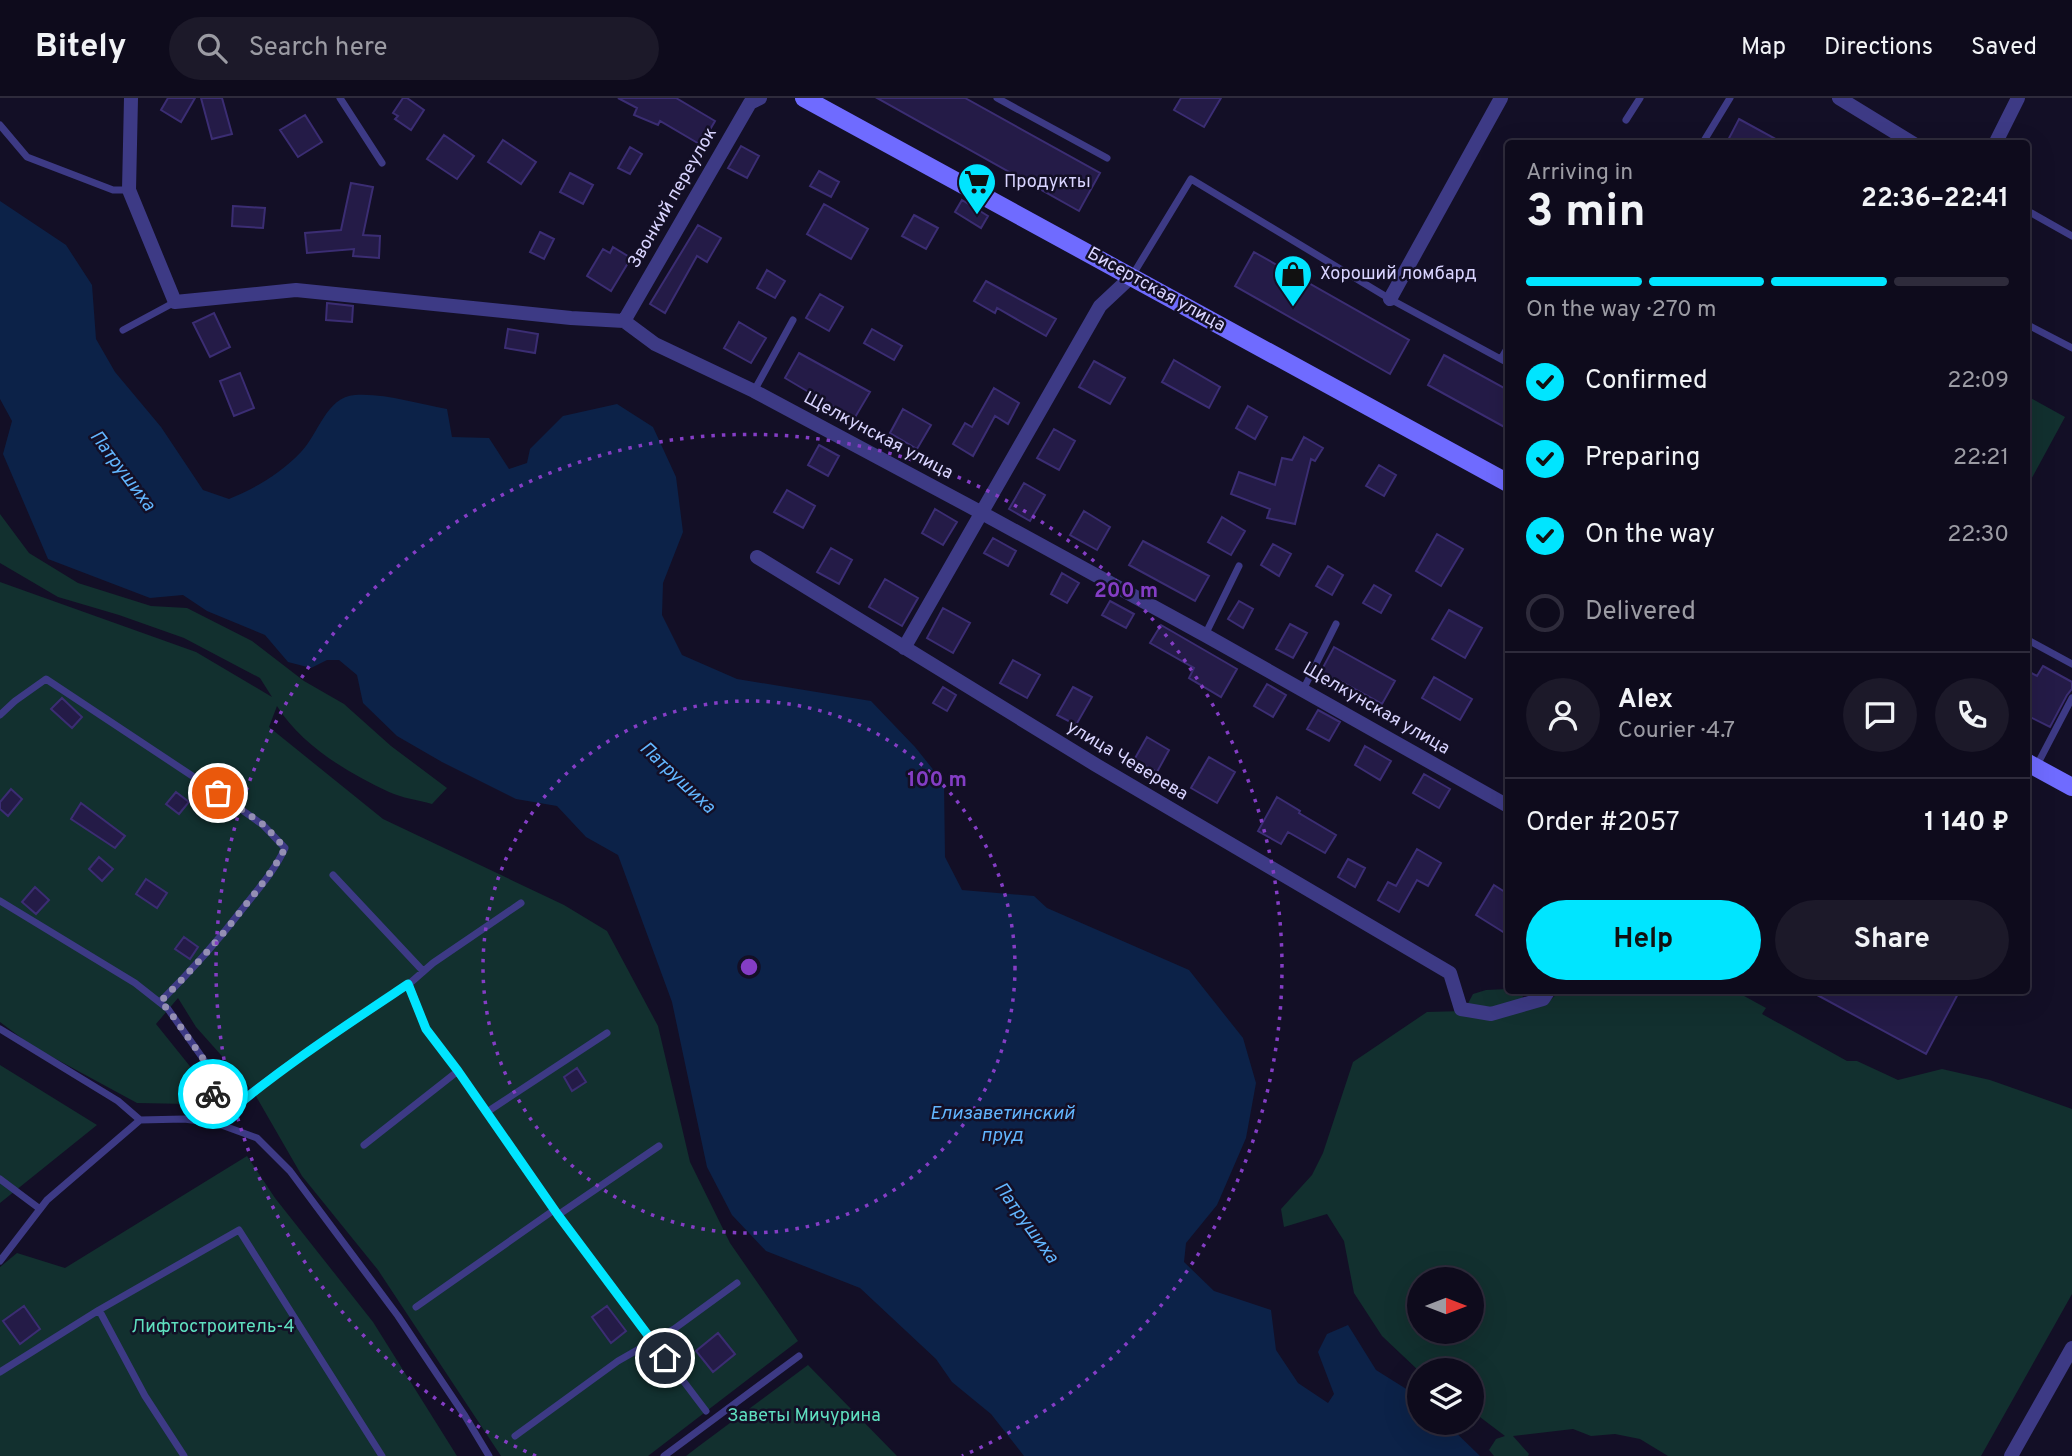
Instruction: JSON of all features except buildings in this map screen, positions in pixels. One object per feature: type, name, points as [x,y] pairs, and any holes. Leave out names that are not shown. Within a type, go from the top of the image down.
[{"type":"main road","name":"Бисертская улица","points":[[804,98],[1505,481]]},
{"type":"main road","points":[[2031,765],[2072,787]]},
{"type":"street","points":[[131,98],[129,190],[174,302],[296,290],[624,321]]},
{"type":"street","name":"Звонкий переулок","points":[[624,321],[750,103],[760,98]]},
{"type":"street","points":[[1390,299],[1501,98]]},
{"type":"street","points":[[1839,98],[1907,140]]},
{"type":"street","points":[[1998,140],[2018,98]]},
{"type":"street","points":[[904,648],[1100,306],[1132,276]]},
{"type":"street","name":"Щелкунская улица","points":[[624,321],[655,344],[754,391],[982,513],[1505,804]]},
{"type":"street","name":"улица Чеверева","points":[[757,557],[1096,765],[1450,973],[1461,1009],[1491,1014],[1543,999],[1546,994]]},
{"type":"street","points":[[2011,1456],[2072,1348]]},
{"type":"lane","points":[[340,98],[382,163]]},
{"type":"lane","points":[[997,98],[1107,158]]},
{"type":"lane","points":[[1626,120],[1640,98]]},
{"type":"lane","points":[[1704,140],[1730,98]]},
{"type":"lane","points":[[0,125],[27,157],[113,190],[129,190]]},
{"type":"lane","points":[[1132,276],[1191,179],[1390,299],[1505,361]]},
{"type":"lane","points":[[2030,212],[2072,236]]},
{"type":"lane","points":[[123,330],[174,302]]},
{"type":"lane","points":[[754,391],[793,320]]},
{"type":"lane","points":[[2030,326],[2072,348]]},
{"type":"lane","points":[[1205,635],[1240,566]]},
{"type":"lane","points":[[1303,690],[1336,624]]},
{"type":"lane","points":[[2030,641],[2072,664]]},
{"type":"lane","points":[[0,715],[46,679],[264,825],[285,848],[277,864],[226,930],[160,1002]]},
{"type":"lane","points":[[2031,765],[2072,698]]},
{"type":"lane","points":[[334,875],[423,971]]},
{"type":"lane","points":[[0,901],[135,983],[168,1009],[204,1060],[214,1097],[216,1123]]},
{"type":"lane","points":[[216,1123],[291,1063],[521,903]]},
{"type":"lane","points":[[408,984],[426,1029],[556,1212],[706,1411]]},
{"type":"lane","points":[[0,1029],[118,1101],[140,1120]]},
{"type":"lane","points":[[487,1112],[607,1033]]},
{"type":"lane","points":[[364,1145],[458,1071]]},
{"type":"lane","points":[[0,1261],[47,1200],[140,1120],[184,1119],[216,1123],[257,1138],[290,1171],[398,1316],[466,1416],[489,1456]]},
{"type":"lane","points":[[416,1307],[659,1146]]},
{"type":"lane","points":[[0,1179],[40,1209]]},
{"type":"lane","points":[[0,1372],[99,1310],[239,1230],[382,1456]]},
{"type":"lane","points":[[515,1436],[618,1361],[674,1329],[737,1283]]},
{"type":"lane","points":[[99,1310],[145,1396],[184,1456]]},
{"type":"lane","points":[[664,1456],[799,1356]]},
{"type":"green space","points":[[2030,398],[2065,417],[2030,481]]},
{"type":"green space","points":[[0,514],[29,553],[78,583],[151,606],[187,608],[252,641],[304,681],[344,704],[391,746],[447,788],[432,804],[394,794],[342,767],[299,733],[277,706],[269,727],[383,819],[564,905],[607,931],[658,1026],[690,1162],[730,1243],[798,1341],[648,1456],[501,1456],[378,1270],[302,1176],[253,1091],[196,1027],[178,998],[156,1024],[197,1075],[190,1104],[137,1103],[32,1046],[0,1022],[0,582],[196,652],[272,697],[260,678],[184,638],[58,597],[0,563]]},
{"type":"green space","points":[[1505,989],[1505,994],[1523,994],[1522,1000],[1544,1006],[1557,994],[1740,994],[1766,1008],[1762,1014],[1847,1061],[1857,1061],[1898,1080],[1942,1069],[1990,1080],[2072,1109],[2072,1294],[1981,1456],[1668,1456],[1640,1439],[1615,1434],[1591,1436],[1573,1429],[1513,1436],[1528,1456],[1494,1456],[1489,1450],[1496,1439],[1505,1436],[1484,1420],[1484,1358],[1407,1360],[1382,1336],[1354,1293],[1344,1241],[1327,1214],[1284,1227],[1281,1209],[1312,1175],[1323,1153],[1353,1062],[1427,1012],[1464,1011],[1473,994],[1486,990]]},
{"type":"green space","points":[[0,1065],[97,1125],[0,1203]]},
{"type":"green space","name":"Лифтостроитель-4","points":[[247,1156],[275,1198],[373,1322],[457,1456],[0,1456],[0,1267],[17,1253],[65,1268]]},
{"type":"green space","name":"Заветы Мичурина","points":[[808,1365],[897,1456],[686,1456],[699,1446]]},
{"type":"water","name":"Елизаветинский пруд","points":[[0,201],[66,245],[92,285],[96,339],[115,372],[161,427],[203,490],[229,499],[258,485],[285,467],[307,445],[330,409],[345,397],[355,395],[390,397],[447,409],[452,437],[489,438],[509,469],[527,463],[530,449],[563,416],[617,404],[653,427],[676,477],[683,532],[663,583],[662,615],[682,655],[737,679],[871,701],[915,747],[944,783],[945,857],[962,890],[1034,896],[1047,908],[1189,970],[1243,1038],[1256,1083],[1246,1138],[1217,1205],[1186,1243],[1184,1262],[1214,1291],[1271,1310],[1276,1350],[1298,1383],[1328,1403],[1334,1394],[1318,1352],[1327,1334],[1348,1325],[1376,1370],[1407,1389],[1407,1435],[1458,1435],[1480,1456],[1024,1456],[991,1414],[952,1382],[936,1359],[860,1288],[766,1251],[732,1215],[707,1167],[672,1002],[618,855],[586,837],[557,806],[516,799],[397,736],[363,703],[357,675],[339,660],[327,660],[311,668],[288,662],[265,635],[207,611],[183,595],[150,598],[48,559],[3,454],[12,421],[0,399]]},
{"type":"way so far","points":[[213,1094],[204,1060],[168,1009],[160,1002],[226,930],[277,864],[285,848],[264,825],[218,793]]},
{"type":"place","name":"Продукты","points":[[977,216]]},
{"type":"place","name":"Хороший ломбард","points":[[1293,308]]},
{"type":"route","points":[[213,1094],[216,1123],[291,1063],[408,984],[426,1029],[558,1215],[665,1358]]},
{"type":"water label","name":"Патрушиха","points":[[122,471]]},
{"type":"water label","name":"Патрушиха","points":[[677,778]]},
{"type":"water label","name":"Патрушиха","points":[[1026,1223]]}]
